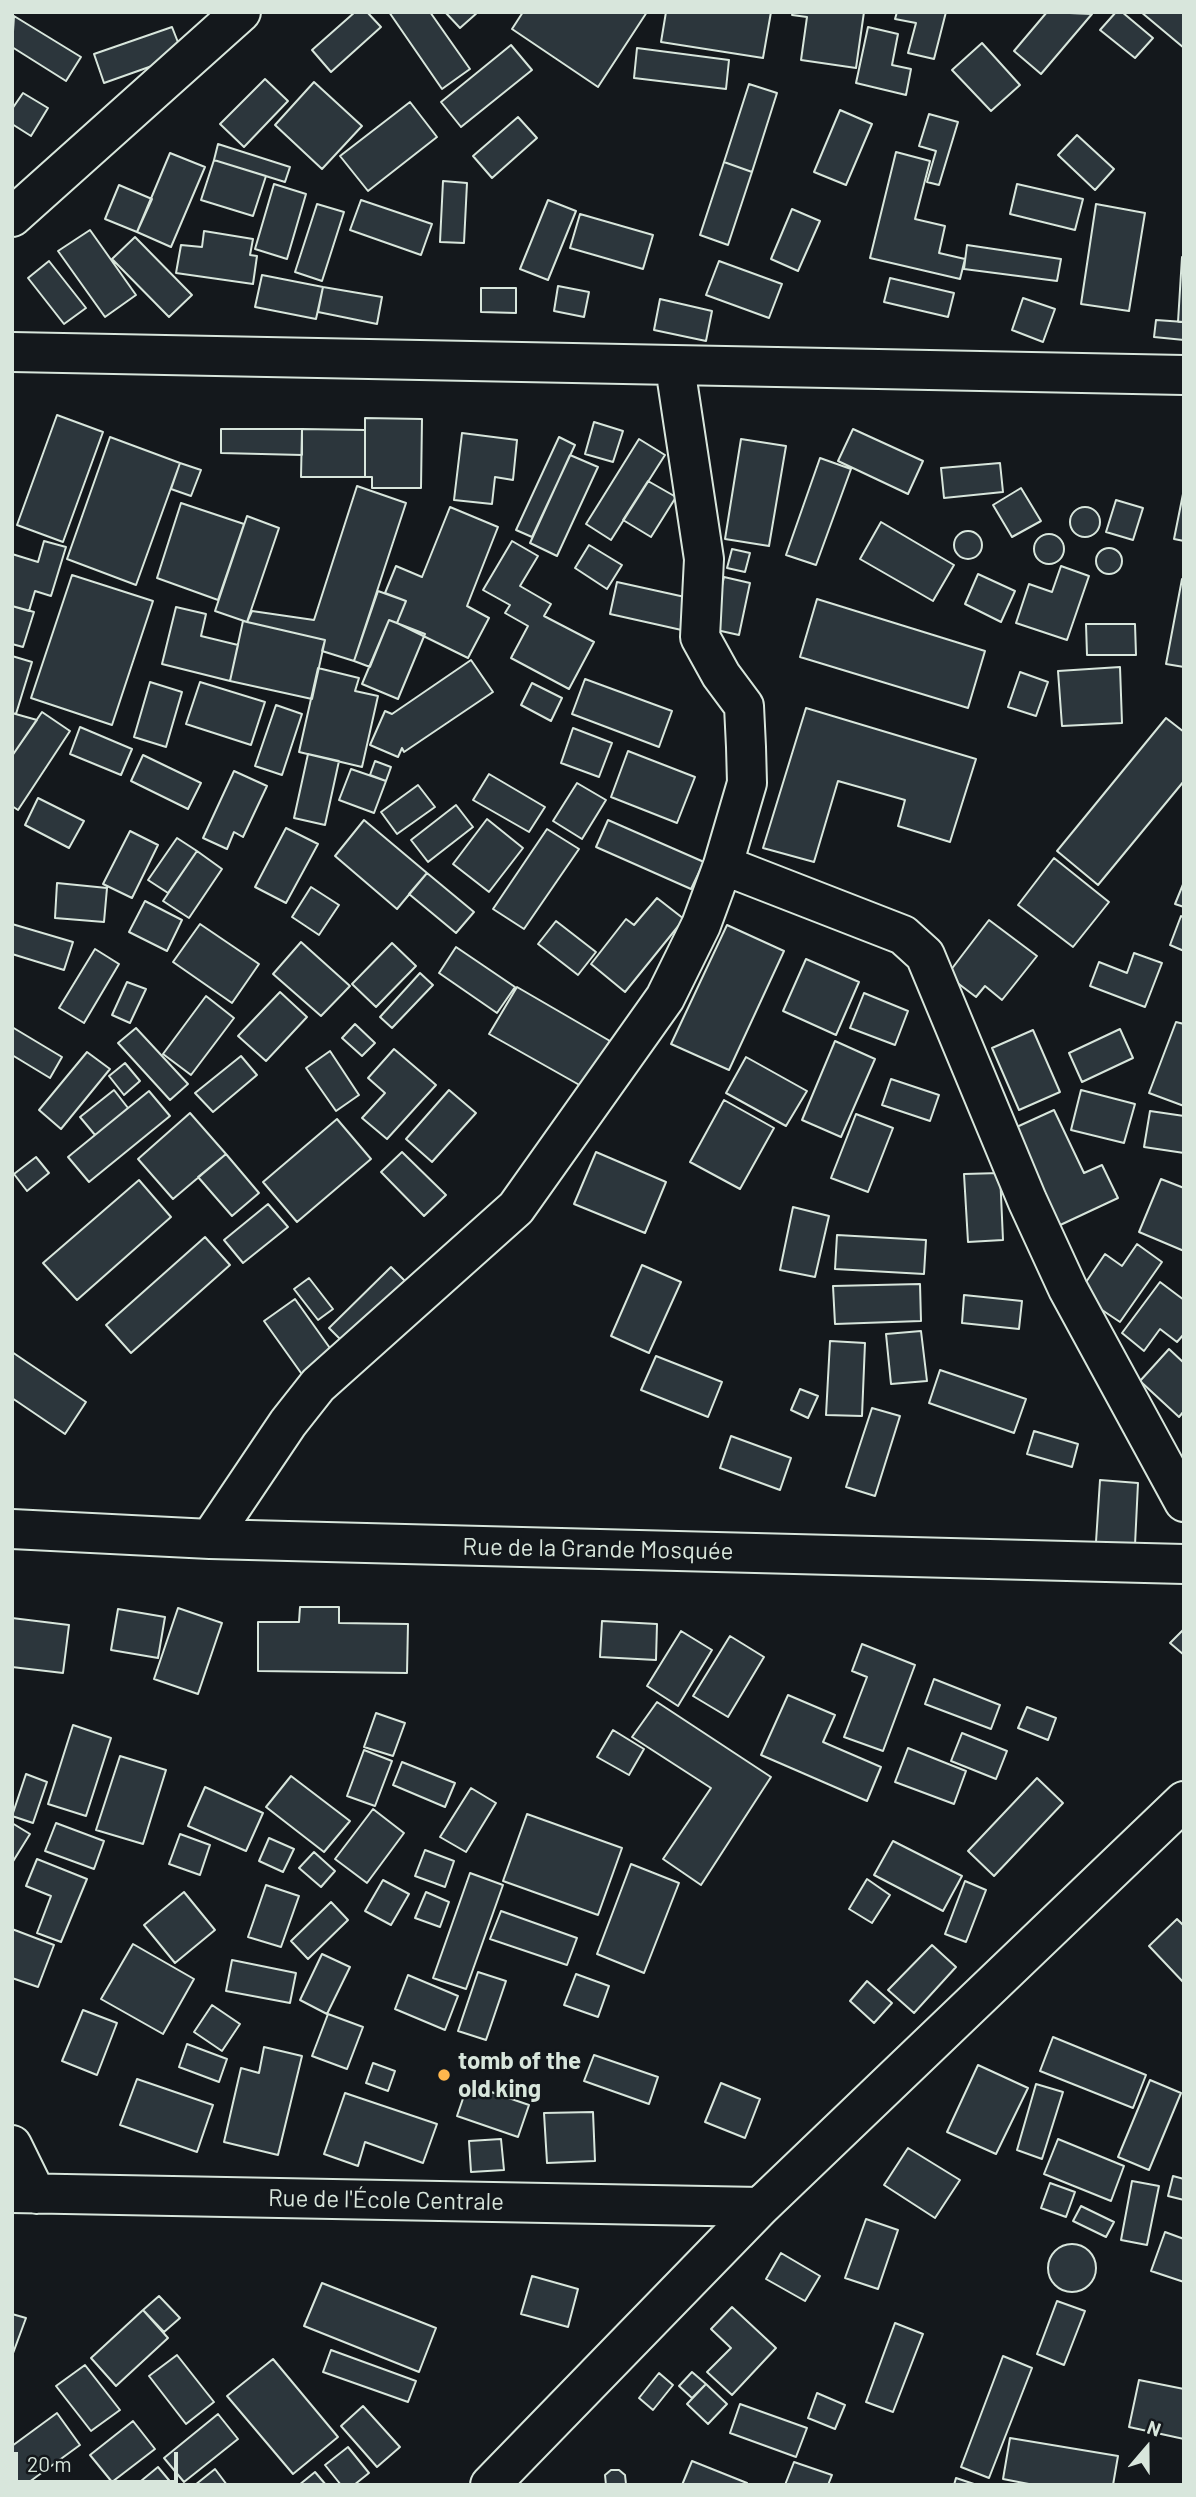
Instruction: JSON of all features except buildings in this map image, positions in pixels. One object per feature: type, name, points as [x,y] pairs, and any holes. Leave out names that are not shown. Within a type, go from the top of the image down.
[{"type":"street","points":[[12,217],[241,12]]},
{"type":"street","points":[[12,352],[1184,375]]},
{"type":"street","points":[[210,1539],[288,1423],[318,1385],[516,1209],[665,998],[701,925],[723,865],[747,783],[744,706],[721,675],[700,637],[704,559],[675,367]]},
{"type":"street","points":[[723,865],[903,935],[925,955],[1027,1200],[1068,1289],[1184,1502]]},
{"type":"street","name":"Rue de la Grande Mosquée","points":[[12,1529],[210,1539],[1184,1564]]},
{"type":"street","points":[[490,2485],[760,2207],[1184,1801]]},
{"type":"street","points":[[12,2145],[24,2193]]},
{"type":"street","name":"Rue de l'École Centrale","points":[[24,2193],[760,2207]]},
{"type":"place","name":"tomb of the old king","points":[[444,2075]]}]
